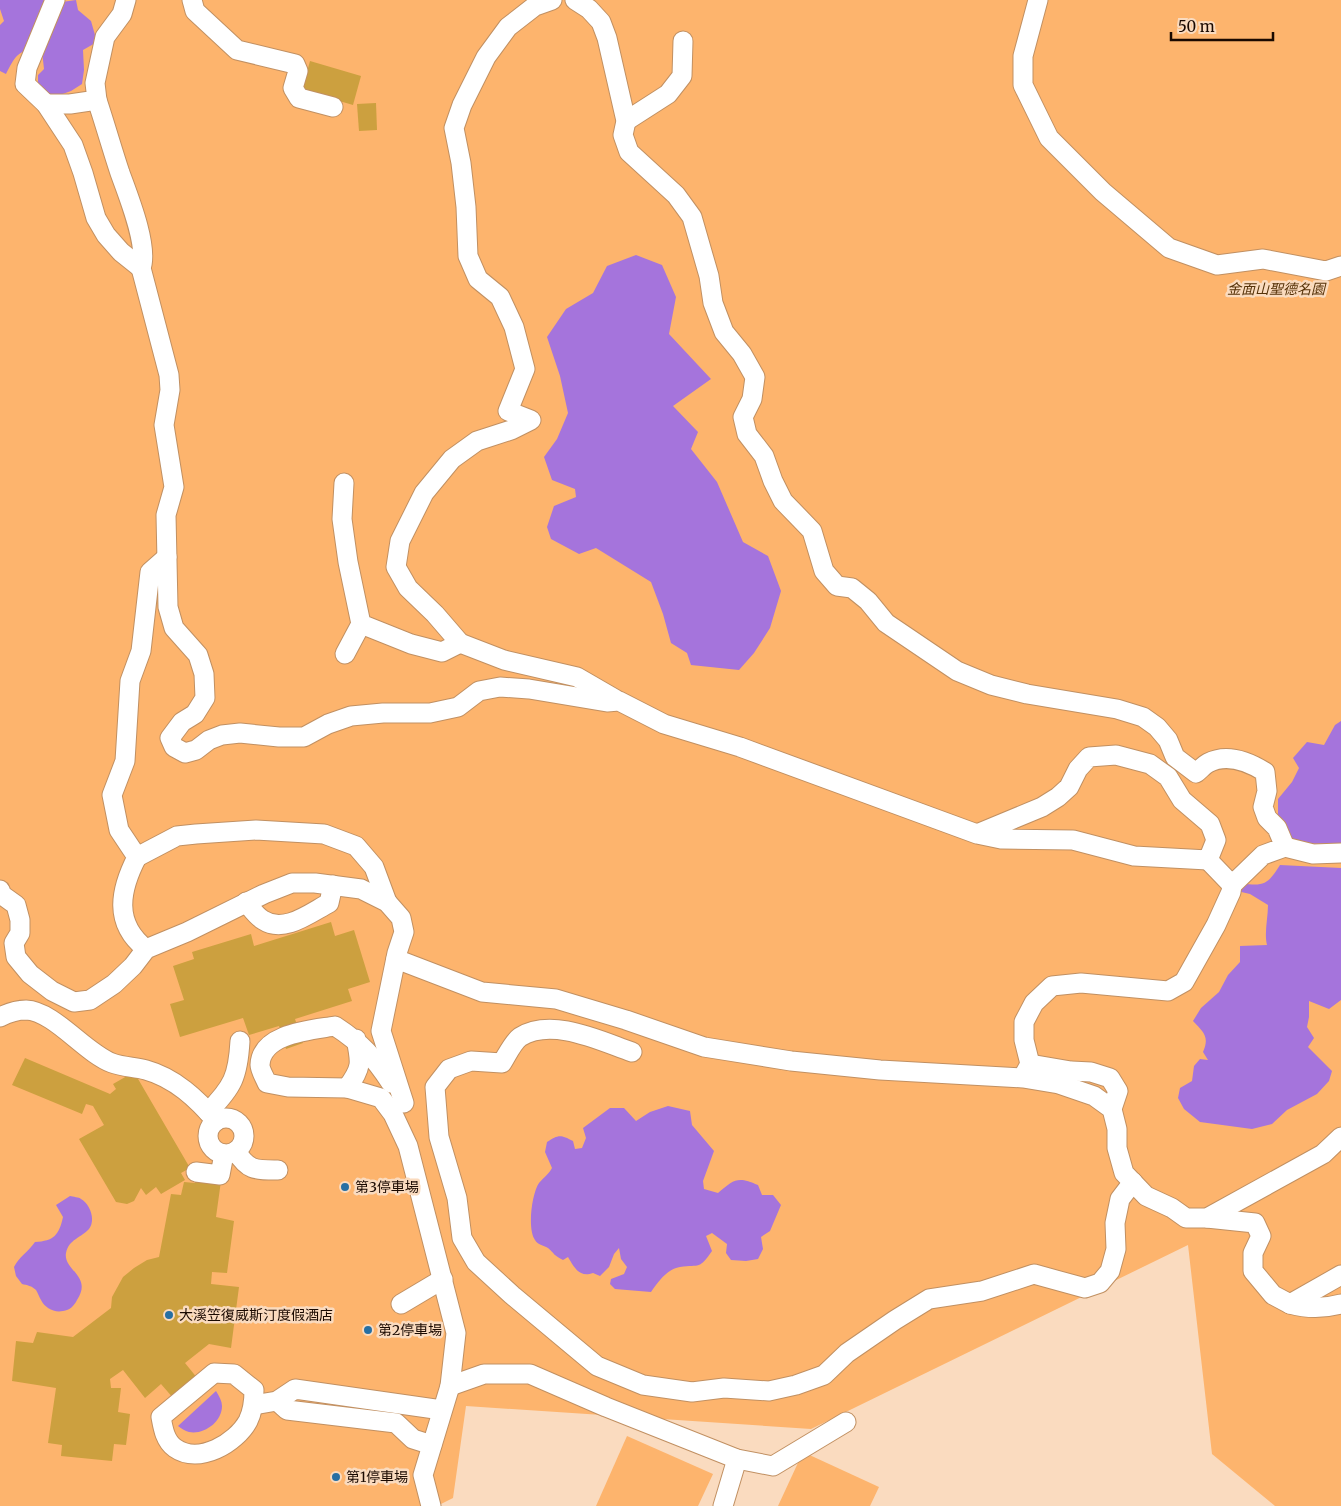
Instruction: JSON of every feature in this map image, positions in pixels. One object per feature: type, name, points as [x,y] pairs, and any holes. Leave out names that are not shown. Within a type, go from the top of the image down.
[{"type":"street","points":[[126,0],[122,14],[105,37],[95,83],[97,100],[132,206],[144,260],[142,268],[169,375],[170,390],[164,425],[174,487],[166,515],[168,608],[174,628],[198,655],[204,674],[206,698],[195,714],[182,722],[170,738],[174,747],[185,752],[196,750],[209,740],[222,735],[240,733],[279,737],[304,737],[328,724],[351,716],[383,713],[430,713],[458,707],[479,691],[500,687],[529,689],[607,702],[619,701]]},
{"type":"street","points":[[192,0],[195,11],[237,50],[295,64],[298,72],[293,88],[299,98],[333,107]]},
{"type":"street","points":[[552,0],[535,6],[508,27],[486,57],[462,105],[454,128],[461,163],[466,207],[468,256],[478,279],[500,297],[514,327],[525,369],[508,411],[531,420],[511,430],[477,441],[452,459],[424,493],[400,541],[396,567],[408,588],[436,614],[460,643],[504,660],[577,677],[664,724],[740,747],[977,834],[1002,839],[1073,840],[1134,856],[1208,860],[1232,885]]},
{"type":"street","points":[[575,0],[589,9],[601,22],[607,38],[626,121],[623,135],[629,152],[676,195],[692,217],[709,276],[713,304],[724,332],[742,354],[755,377],[752,399],[744,417],[747,434],[764,456],[783,501],[812,531],[824,571],[837,586],[852,588],[868,601],[886,623],[957,671],[991,685],[1028,694],[1117,709],[1143,717],[1168,740],[1175,757],[1196,773],[1208,762],[1225,758],[1249,762],[1265,772],[1267,791],[1263,807],[1268,818],[1277,828],[1285,847]]},
{"type":"street","points":[[1038,0],[1023,56],[1023,85],[1049,138],[1103,192],[1169,248],[1217,265],[1263,259],[1326,271],[1341,266]]},
{"type":"street","points":[[54,1],[26,68],[25,84],[46,104],[73,146],[83,172],[96,218],[106,236],[121,252],[142,268]]},
{"type":"street","points":[[626,121],[668,94],[682,76],[682,41]]},
{"type":"street","points":[[46,104],[70,104],[97,100]]},
{"type":"street","points":[[344,483],[342,519],[348,562],[361,624],[345,654]]},
{"type":"street","points":[[137,857],[119,830],[112,796],[124,761],[130,681],[141,651],[150,572],[167,557]]},
{"type":"street","points":[[361,624],[411,644],[442,652],[460,643]]},
{"type":"street","points":[[977,834],[1042,807],[1058,797],[1069,786],[1078,769],[1089,757],[1116,755],[1150,764],[1168,777],[1182,800],[1210,824],[1216,840],[1208,860]]},
{"type":"street","points":[[146,949],[131,935],[122,911],[127,877],[137,857],[177,836],[256,830],[324,834],[356,846],[374,867],[387,902],[401,918],[404,932],[397,953],[381,1031],[404,1103],[408,1146],[456,1333],[450,1386],[423,1475],[430,1506]]},
{"type":"street","points":[[1026,1071],[1024,1022],[1034,1003],[1052,986],[1081,983],[1168,991],[1184,982],[1216,925],[1232,885],[1263,856],[1285,847],[1313,854],[1341,852]]},
{"type":"street","points":[[0,890],[2,895],[16,904],[20,920],[20,933],[14,943],[16,957],[30,974],[52,991],[74,1002],[90,1000],[114,984],[133,966],[146,949],[187,932],[246,902],[292,884],[315,883],[361,889],[387,902]]},
{"type":"street","points":[[246,902],[261,919],[273,925],[290,923],[329,903],[333,885]]},
{"type":"street","points":[[396,959],[482,992],[556,998],[704,1047],[791,1062],[880,1070],[1026,1071],[1094,1096],[1112,1108],[1117,1129],[1117,1148],[1124,1173],[1146,1196],[1172,1208],[1186,1218],[1207,1218],[1255,1223],[1261,1236],[1253,1253],[1253,1271],[1274,1295],[1290,1304],[1307,1308],[1331,1307],[1341,1304]]},
{"type":"street","points":[[0,1016],[10,1012],[26,1010],[47,1017],[95,1053],[113,1063],[147,1070],[168,1079],[190,1094],[212,1117],[230,1118],[240,1124],[244,1135],[243,1142],[230,1152],[220,1175],[196,1172]]},
{"type":"street","points":[[404,1103],[377,1062],[356,1039],[335,1026],[281,1038],[264,1050],[260,1066],[267,1083],[288,1087],[347,1088],[381,1098],[393,1114],[408,1146]]},
{"type":"street","points":[[632,1052],[571,1031],[541,1029],[518,1038],[502,1063],[471,1061],[448,1069],[435,1087],[439,1137],[457,1198],[462,1238],[476,1262],[512,1295],[597,1366],[643,1385],[692,1392],[724,1388],[769,1391],[796,1386],[824,1375],[847,1354],[929,1299],[982,1291],[1034,1274],[1085,1288],[1100,1283],[1110,1271],[1116,1248],[1115,1223],[1120,1199],[1132,1182]]},
{"type":"street","points":[[347,1088],[357,1074],[360,1059],[356,1039]]},
{"type":"street","points":[[240,1041],[238,1065],[233,1082],[212,1117],[208,1139],[213,1149],[230,1152],[251,1168],[278,1170]]},
{"type":"street","points":[[1207,1218],[1323,1154],[1341,1137]]},
{"type":"street","points":[[1290,1304],[1341,1275]]},
{"type":"street","points":[[401,1304],[442,1279]]},
{"type":"street","points":[[214,1373],[234,1374],[254,1390],[254,1405],[248,1421],[235,1437],[216,1450],[195,1456],[175,1448],[165,1435],[161,1417],[214,1373]]},
{"type":"street","points":[[450,1386],[484,1374],[530,1374],[606,1407],[737,1459],[773,1466],[846,1422]]},
{"type":"street","points":[[254,1405],[277,1401],[295,1389],[442,1410]]},
{"type":"street","points":[[277,1401],[287,1410],[396,1423]]},
{"type":"street","points":[[400,1404],[394,1415],[396,1423],[413,1439],[432,1445]]},
{"type":"street","points":[[723,1506],[737,1459]]},
{"type":"green space","name":"金面山聖德名園","points":[[0,0],[1341,0],[1341,1506],[1275,1506],[1212,1454],[1188,1245],[811,1429],[466,1406],[453,1498],[437,1506],[0,1506]]},
{"type":"green space","points":[[627,1436],[713,1474],[698,1506],[596,1506]]},
{"type":"green space","points":[[803,1452],[879,1487],[870,1506],[778,1506]]},
{"type":"shaded area","points":[[0,0],[59,0],[62,2],[76,0],[78,10],[91,21],[97,42],[83,50],[84,70],[82,84],[71,91],[54,97],[38,89],[38,75],[44,69],[42,51],[24,52],[16,57],[6,74],[0,71],[0,25],[4,21],[0,9]]},
{"type":"shaded area","points":[[636,255],[662,265],[676,297],[669,334],[711,379],[673,406],[698,432],[691,449],[717,482],[743,542],[768,556],[781,591],[770,628],[754,653],[739,670],[691,665],[687,653],[671,643],[651,582],[596,548],[579,554],[551,539],[547,527],[554,506],[576,497],[575,489],[552,480],[544,457],[557,439],[568,413],[560,376],[547,337],[566,309],[593,293],[607,266]]},
{"type":"shaded area","points":[[1341,721],[1341,845],[1293,841],[1278,817],[1278,799],[1292,782],[1299,768],[1293,758],[1307,742],[1324,745],[1335,725]]},
{"type":"shaded area","points":[[1280,865],[1341,868],[1341,1000],[1329,1009],[1309,1001],[1307,1027],[1314,1038],[1308,1047],[1332,1071],[1329,1081],[1317,1094],[1287,1110],[1272,1124],[1252,1129],[1200,1122],[1184,1109],[1178,1098],[1180,1088],[1192,1081],[1194,1066],[1200,1059],[1208,1060],[1203,1052],[1206,1038],[1193,1021],[1201,1008],[1219,992],[1228,975],[1240,962],[1240,946],[1267,945],[1268,905],[1250,894],[1237,891],[1241,883],[1255,885],[1265,883]]},
{"type":"shaded area","points":[[668,1106],[690,1111],[692,1125],[714,1151],[703,1181],[704,1189],[718,1193],[736,1180],[746,1180],[758,1185],[762,1195],[773,1195],[781,1205],[770,1231],[761,1237],[763,1249],[758,1259],[746,1261],[731,1260],[726,1253],[727,1244],[712,1233],[706,1236],[712,1251],[701,1264],[671,1270],[663,1276],[651,1292],[615,1289],[610,1284],[611,1279],[624,1274],[627,1267],[621,1259],[619,1248],[614,1254],[609,1267],[600,1276],[593,1273],[581,1273],[568,1257],[563,1260],[557,1257],[548,1248],[535,1240],[531,1228],[531,1211],[534,1195],[539,1183],[552,1168],[545,1152],[547,1142],[562,1136],[573,1141],[575,1149],[582,1148],[586,1138],[583,1128],[610,1108],[624,1108],[636,1121],[650,1112]]},
{"type":"shaded area","points":[[70,1196],[84,1201],[91,1212],[92,1221],[89,1229],[72,1242],[66,1253],[66,1259],[80,1279],[82,1285],[81,1292],[72,1307],[56,1311],[45,1305],[36,1290],[22,1284],[16,1276],[14,1267],[35,1242],[47,1240],[55,1236],[60,1228],[63,1217],[56,1205]]},
{"type":"shaded area","points":[[216,1391],[222,1406],[216,1422],[206,1429],[195,1432],[188,1432],[178,1426]]},
{"type":"building","points":[[310,61],[361,76],[353,105],[302,90]]},
{"type":"building","points":[[376,103],[377,130],[359,131],[357,104]]},
{"type":"building","points":[[331,922],[335,936],[354,930],[370,982],[348,989],[352,1001],[295,1019],[303,1043],[286,1049],[279,1026],[249,1035],[243,1018],[180,1037],[170,1004],[184,1000],[173,966],[194,959],[192,952],[251,934],[254,946]]},
{"type":"building","points":[[25,1058],[110,1094],[116,1089],[113,1084],[134,1072],[190,1168],[181,1173],[185,1180],[161,1194],[156,1187],[146,1195],[141,1188],[134,1201],[127,1204],[116,1202],[79,1139],[104,1125],[93,1106],[86,1104],[82,1114],[12,1085]]},
{"type":"building","name":"大溪笠復威斯汀度假酒店","points":[[195,1178],[221,1181],[216,1217],[234,1221],[227,1273],[212,1272],[211,1284],[239,1287],[231,1348],[209,1344],[185,1363],[198,1379],[174,1399],[161,1384],[145,1398],[123,1370],[110,1379],[111,1388],[121,1388],[118,1412],[130,1414],[126,1445],[114,1444],[112,1461],[61,1456],[62,1445],[48,1443],[56,1388],[12,1381],[16,1341],[33,1343],[37,1332],[73,1337],[111,1308],[112,1297],[123,1277],[147,1260],[159,1257],[171,1194],[181,1195],[184,1182],[195,1183]]},
{"type":"place","name":"第3停車場","points":[[345,1187]]},
{"type":"place","name":"大溪笠復威斯汀度假酒店","points":[[169,1315]]},
{"type":"place","name":"第2停車場","points":[[368,1330]]},
{"type":"place","name":"第1停車場","points":[[336,1477]]}]
